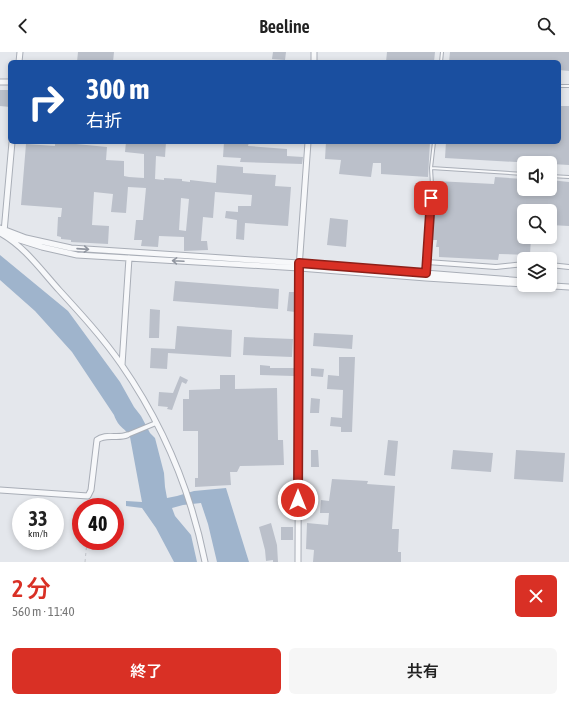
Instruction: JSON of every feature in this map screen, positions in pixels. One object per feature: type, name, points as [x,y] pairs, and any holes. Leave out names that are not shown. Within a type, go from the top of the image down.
[{"type":"street","points":[[2,232],[12,144]]},
{"type":"street","points":[[298,562],[299,266],[308,144]]},
{"type":"street","points":[[2,232],[42,248],[76,255],[299,266]]},
{"type":"street","points":[[2,232],[71,248],[517,283]]},
{"type":"street","points":[[2,232],[33,260],[96,332],[122,365],[156,423],[176,466],[189,503],[206,562]]},
{"type":"street","points":[[122,365],[129,258]]},
{"type":"street","points":[[427,262],[496,267],[517,265]]},
{"type":"street","points":[[557,266],[569,267]]},
{"type":"street","points":[[426,276],[517,280]]},
{"type":"street","points":[[557,283],[569,284]]},
{"type":"street","points":[[557,286],[569,287]]},
{"type":"street","points":[[0,490],[88,496],[97,440],[105,436],[122,437],[156,423]]},
{"type":"lane","points":[[426,276],[432,185],[431,168],[434,144]]},
{"type":"lane","points":[[431,168],[517,174]]},
{"type":"lane","points":[[557,176],[569,177]]},
{"type":"path","points":[[85,562],[86,550]]},
{"type":"water","points":[[0,255],[68,311],[120,382],[150,433],[155,438],[164,473],[167,498],[194,491],[226,488],[249,562],[217,562],[208,524],[201,503],[172,508],[175,516],[191,535],[197,562],[174,562],[156,528],[142,508],[126,506],[126,501],[142,502],[130,437],[118,423],[72,352],[35,311],[0,280]]},
{"type":"building","points":[[78,52],[114,52],[113,60],[77,60]]},
{"type":"building","points":[[273,52],[286,52],[285,60],[272,59]]},
{"type":"building","points":[[387,52],[435,52],[434,60],[386,60]]},
{"type":"building","points":[[450,52],[569,52],[569,71],[561,70],[561,60],[449,60]]},
{"type":"building","points":[[0,90],[8,90],[8,107],[0,106]]},
{"type":"building","points":[[561,106],[569,106],[569,165],[557,164],[557,156],[517,156],[517,162],[445,158],[446,144],[561,144]]},
{"type":"building","points":[[26,144],[55,146],[55,144],[76,144],[107,147],[106,160],[124,161],[124,176],[129,177],[144,178],[144,154],[125,152],[126,144],[166,144],[165,157],[156,156],[155,179],[182,179],[182,181],[190,182],[190,180],[216,183],[217,165],[243,167],[243,173],[276,175],[275,186],[291,187],[288,226],[245,223],[244,240],[236,239],[237,220],[225,218],[226,211],[238,212],[238,206],[251,206],[252,195],[215,192],[213,218],[203,217],[201,241],[207,241],[208,250],[184,251],[184,237],[159,236],[158,247],[141,246],[142,240],[134,240],[136,220],[143,220],[146,188],[128,187],[126,213],[111,212],[113,194],[94,192],[92,225],[109,226],[108,244],[71,242],[71,240],[61,239],[61,237],[57,236],[58,217],[61,217],[62,208],[21,205]],"holes":[[[181,198],[189,199],[186,231],[179,230]]]},
{"type":"building","points":[[224,144],[248,144],[248,146],[287,149],[287,156],[303,157],[302,164],[240,162],[241,158],[223,157]]},
{"type":"building","points":[[326,144],[430,144],[428,177],[381,174],[381,163],[373,163],[371,177],[339,174],[341,160],[325,159]]},
{"type":"building","points":[[495,177],[517,179],[517,196],[557,196],[557,181],[569,182],[569,226],[557,225],[557,204],[517,204],[517,244],[531,244],[530,252],[517,252],[517,255],[499,254],[498,260],[439,257],[439,247],[436,247],[437,240],[432,240],[436,181],[494,184]]},
{"type":"building","points":[[330,218],[348,220],[346,247],[327,245]]},
{"type":"building","points":[[175,281],[279,289],[278,309],[173,301]]},
{"type":"building","points":[[289,292],[295,292],[295,312],[287,311]]},
{"type":"building","points":[[150,309],[160,310],[159,338],[149,338]]},
{"type":"building","points":[[177,326],[232,330],[231,357],[168,353],[167,369],[150,368],[151,348],[175,349]]},
{"type":"building","points":[[314,333],[353,335],[352,349],[313,346]]},
{"type":"building","points":[[244,337],[293,339],[292,357],[243,355]]},
{"type":"building","points":[[339,357],[355,357],[352,432],[341,432],[341,427],[330,426],[331,417],[342,418],[343,390],[327,389],[328,375],[339,376]]},
{"type":"building","points":[[260,365],[270,366],[270,368],[294,368],[294,376],[260,375]]},
{"type":"building","points":[[311,368],[324,369],[323,377],[311,376]]},
{"type":"building","points":[[220,375],[235,375],[235,389],[277,388],[278,440],[283,440],[284,465],[240,466],[237,472],[230,472],[231,485],[195,487],[195,478],[198,478],[198,431],[183,431],[183,399],[189,399],[189,390],[220,389]]},
{"type":"building","points":[[180,376],[188,380],[186,384],[182,382],[172,410],[167,409],[168,407],[158,406],[159,392],[173,393]]},
{"type":"building","points":[[311,398],[320,399],[319,413],[310,413]]},
{"type":"building","points":[[388,440],[398,441],[395,476],[384,475]]},
{"type":"building","points":[[311,450],[318,450],[319,467],[311,467]]},
{"type":"building","points":[[453,450],[493,453],[491,472],[451,469]]},
{"type":"building","points":[[516,450],[565,453],[563,482],[514,479]]},
{"type":"building","points":[[332,479],[368,481],[367,484],[395,486],[392,529],[399,529],[398,552],[401,552],[401,562],[313,562],[314,550],[306,549],[307,523],[328,525],[329,513],[320,513],[321,500],[329,501]]},
{"type":"building","points":[[271,523],[277,545],[278,562],[273,562],[273,560],[266,561],[265,550],[259,527]]},
{"type":"building","points":[[281,527],[293,527],[293,540],[281,540]]},
{"type":"route","points":[[298,500],[299,263],[426,273],[431,198]]}]
